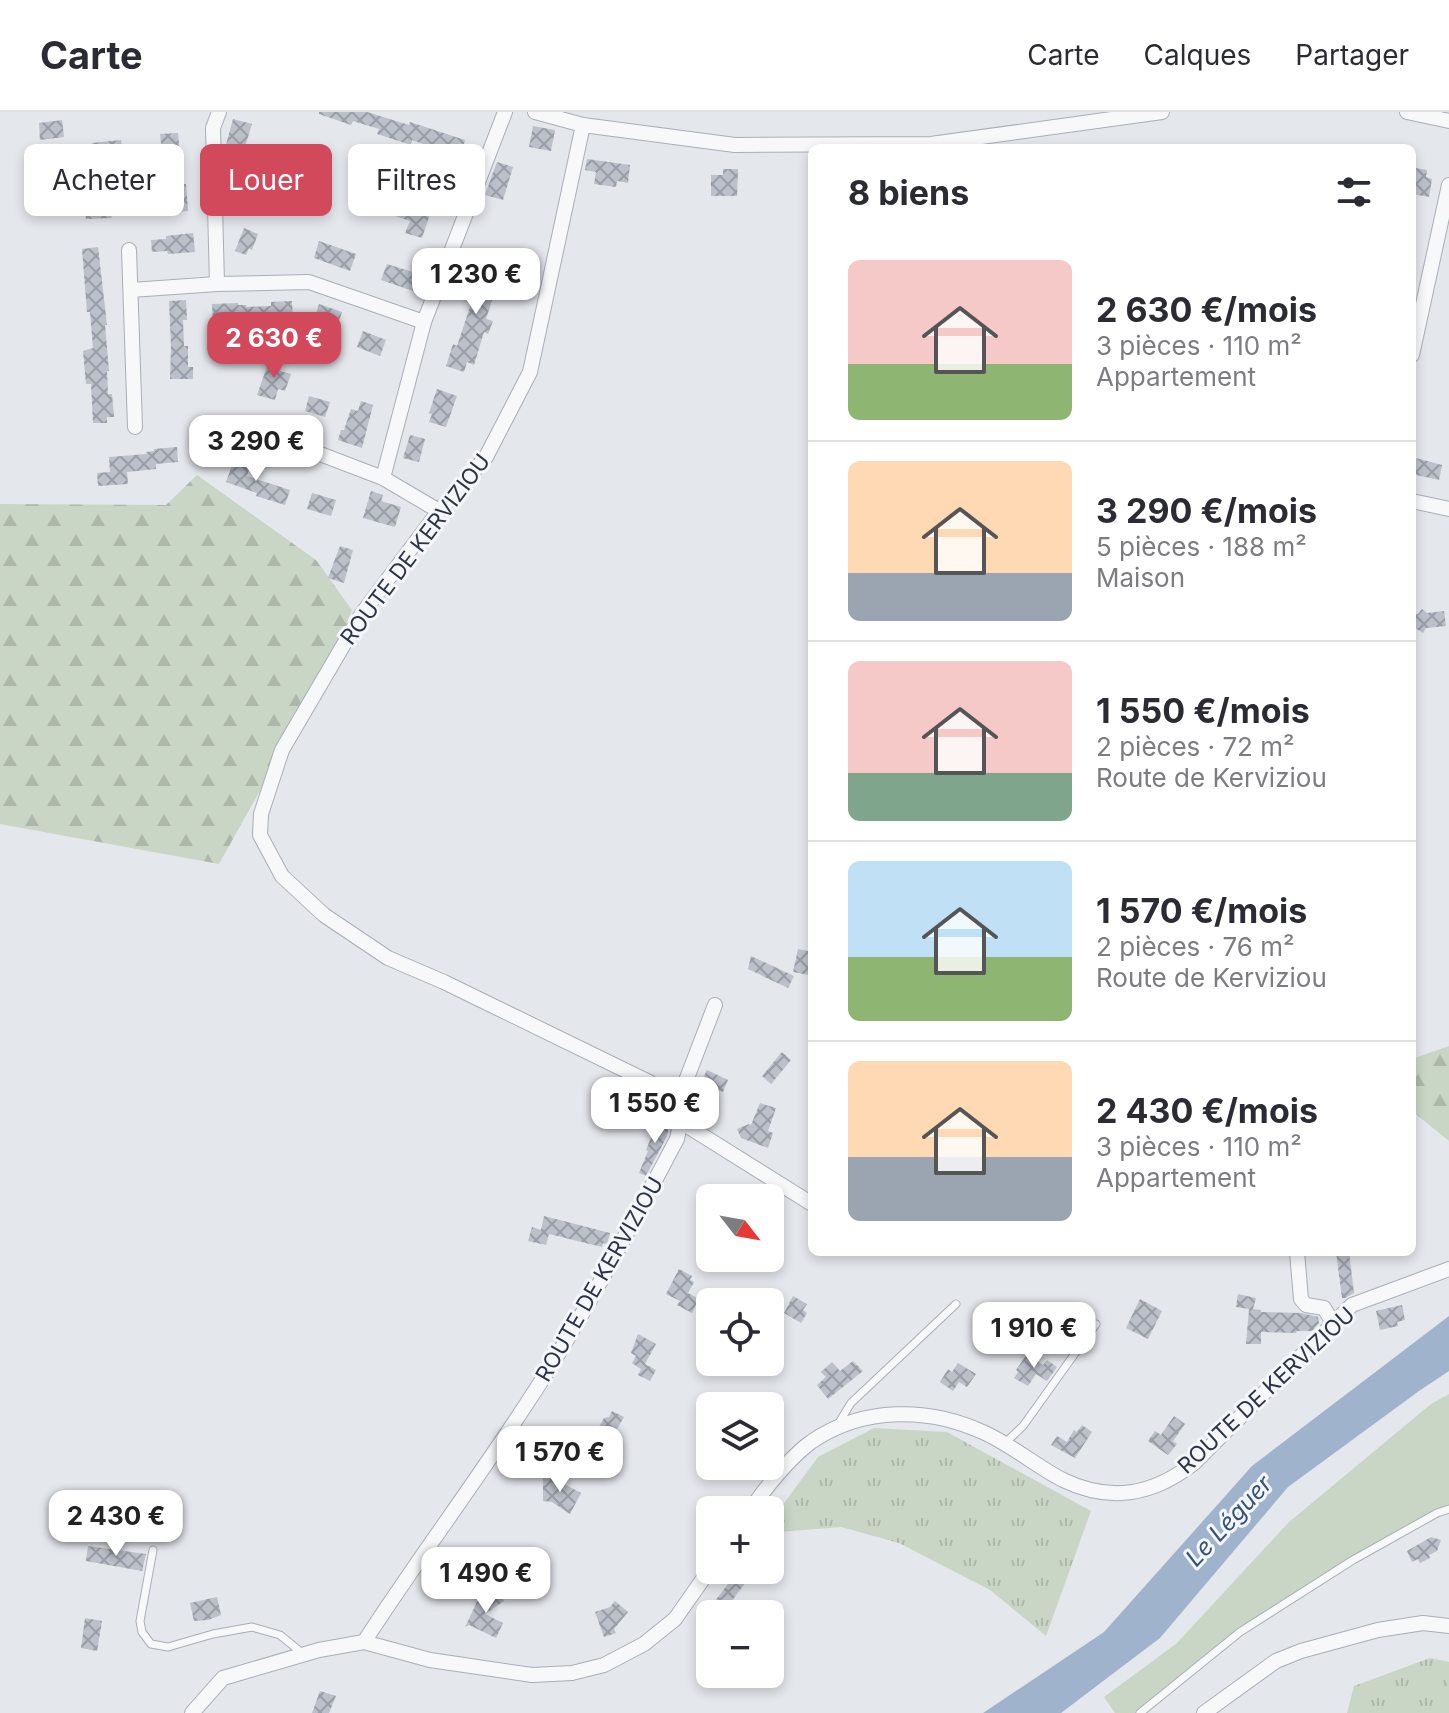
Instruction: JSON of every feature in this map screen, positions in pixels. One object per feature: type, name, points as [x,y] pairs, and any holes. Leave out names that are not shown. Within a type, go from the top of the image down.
[{"type":"street","points":[[217,284],[213,128],[219,112]]},
{"type":"street","points":[[383,478],[424,322],[505,112]]},
{"type":"street","points":[[535,112],[583,125],[735,145],[808,145]]},
{"type":"street","points":[[945,144],[1162,112]]},
{"type":"street","points":[[1407,112],[1449,121]]},
{"type":"street","name":"ROUTE DE KERVIZIOU","points":[[583,125],[530,372],[486,457],[439,511],[361,615],[282,750],[261,814],[260,835],[282,876],[324,915],[388,958],[629,1072],[663,1091],[677,1104]]},
{"type":"street","points":[[1416,338],[1446,217],[1449,185]]},
{"type":"street","points":[[129,250],[135,427]]},
{"type":"street","points":[[131,290],[309,282],[424,322]]},
{"type":"street","points":[[244,425],[383,478],[439,511]]},
{"type":"street","points":[[1416,502],[1449,509]]},
{"type":"street","points":[[715,1005],[677,1104],[681,1122],[808,1201]]},
{"type":"street","name":"ROUTE DE KERVIZIOU","points":[[364,1642],[563,1346],[677,1139],[681,1122]]},
{"type":"street","points":[[1297,1256],[1301,1299],[1306,1305],[1324,1308],[1333,1323]]},
{"type":"street","name":"ROUTE DE KERVIZIOU","points":[[761,1496],[788,1462],[810,1443],[836,1428],[877,1416],[901,1413],[938,1416],[986,1433],[1064,1480],[1094,1491],[1128,1494],[1152,1488],[1194,1463],[1352,1305],[1449,1269]]},
{"type":"street","points":[[192,1713],[223,1678],[319,1650],[364,1642],[430,1660],[532,1675],[572,1673],[604,1665],[644,1644],[675,1619],[700,1584]]},
{"type":"street","points":[[1204,1713],[1276,1661],[1301,1651],[1378,1630],[1423,1623],[1449,1626]]},
{"type":"lane","points":[[836,1428],[851,1403],[956,1304]]},
{"type":"lane","points":[[1004,1444],[1023,1426],[1096,1324]]},
{"type":"lane","points":[[1140,1713],[1240,1632],[1353,1560],[1449,1509]]},
{"type":"lane","points":[[153,1550],[140,1621],[142,1632],[151,1644],[168,1647],[252,1627],[280,1635],[304,1654]]},
{"type":"green space","points":[[197,475],[316,560],[352,610],[337,653],[219,864],[0,824],[0,504],[166,505]]},
{"type":"green space","points":[[1449,1046],[1449,1141],[1416,1114],[1416,1058]]},
{"type":"green space","points":[[1449,1394],[1449,1507],[1239,1631],[1137,1713],[1115,1713],[1104,1697],[1177,1643],[1289,1522],[1431,1404]]},
{"type":"green space","points":[[874,1428],[947,1432],[1091,1511],[1046,1636],[990,1590],[899,1543],[841,1527],[784,1532],[784,1503],[818,1457]]},
{"type":"green space","points":[[1430,1658],[1449,1662],[1449,1713],[1347,1713],[1354,1686]]},
{"type":"water","name":"Le Léguer","points":[[1449,1316],[1449,1371],[1288,1487],[1160,1638],[1061,1713],[983,1713],[1104,1632],[1252,1466]]},
{"type":"building","points":[[367,112],[465,140],[464,144],[423,144],[412,140],[408,144],[377,134],[379,129],[353,121],[351,125],[319,114]]},
{"type":"building","points":[[233,119],[252,124],[246,144],[226,144]]},
{"type":"building","points":[[62,120],[64,137],[40,140],[39,123]]},
{"type":"building","points":[[533,126],[555,130],[551,151],[529,147]]},
{"type":"building","points":[[178,133],[179,144],[161,144],[160,134]]},
{"type":"building","points":[[121,140],[121,144],[92,144]]},
{"type":"building","points":[[587,159],[630,165],[628,183],[617,181],[616,187],[594,184],[596,172],[585,170]]},
{"type":"building","points":[[497,162],[513,167],[503,200],[485,195]]},
{"type":"building","points":[[1416,168],[1427,170],[1426,177],[1432,179],[1429,197],[1416,195]]},
{"type":"building","points":[[723,169],[738,169],[737,196],[711,196],[711,175],[723,175]]},
{"type":"building","points":[[184,184],[186,184],[188,211],[184,211]]},
{"type":"building","points":[[86,216],[112,218],[86,219]]},
{"type":"building","points":[[395,216],[429,216],[422,238],[405,233],[410,221]]},
{"type":"building","points":[[244,228],[258,234],[252,250],[249,248],[246,255],[235,251]]},
{"type":"building","points":[[193,233],[195,252],[152,252],[151,240]]},
{"type":"building","points":[[319,241],[356,254],[350,271],[314,258]]},
{"type":"building","points":[[98,247],[107,325],[108,394],[112,394],[114,417],[107,417],[107,423],[93,423],[91,384],[86,384],[83,351],[93,348],[82,249]]},
{"type":"building","points":[[484,253],[502,258],[486,319],[493,321],[488,334],[484,332],[474,365],[467,362],[464,372],[446,366],[453,344],[457,346],[479,280],[475,279]]},
{"type":"building","points":[[387,264],[419,274],[413,291],[381,280]]},
{"type":"building","points":[[186,300],[184,346],[188,346],[188,367],[193,367],[193,379],[170,379],[169,301]]},
{"type":"building","points":[[292,301],[293,320],[213,325],[212,304],[238,303],[246,307]]},
{"type":"building","points":[[319,304],[342,312],[337,328],[314,320]]},
{"type":"building","points":[[363,331],[386,340],[380,356],[357,347]]},
{"type":"building","points":[[270,358],[283,362],[280,371],[291,374],[285,391],[278,389],[275,400],[257,395]]},
{"type":"building","points":[[437,389],[457,396],[446,427],[429,422]]},
{"type":"building","points":[[309,396],[330,402],[325,417],[305,411]]},
{"type":"building","points":[[361,401],[373,405],[362,448],[338,440],[351,409],[358,411]]},
{"type":"building","points":[[410,435],[425,439],[419,462],[403,458]]},
{"type":"building","points":[[177,447],[178,462],[156,464],[156,469],[127,472],[128,484],[98,486],[97,473],[110,472],[109,457],[147,454],[154,449]]},
{"type":"building","points":[[235,457],[251,463],[247,476],[290,490],[285,505],[226,482]]},
{"type":"building","points":[[1416,458],[1442,465],[1439,480],[1416,475]]},
{"type":"building","points":[[371,491],[383,495],[381,501],[401,507],[395,527],[363,518]]},
{"type":"building","points":[[312,493],[336,500],[331,516],[307,509]]},
{"type":"building","points":[[340,546],[353,550],[344,583],[328,578]]},
{"type":"building","points":[[1422,609],[1427,613],[1444,611],[1446,626],[1426,628],[1423,633],[1416,629]]},
{"type":"building","points":[[798,949],[808,951],[808,975],[793,972]]},
{"type":"building","points":[[751,956],[794,976],[788,988],[748,969]]},
{"type":"building","points":[[782,1052],[791,1060],[771,1084],[762,1076]]},
{"type":"building","points":[[707,1070],[728,1080],[723,1092],[700,1084]]},
{"type":"building","points":[[760,1103],[776,1108],[768,1131],[773,1133],[768,1148],[741,1138],[737,1129],[751,1125]]},
{"type":"building","points":[[659,1118],[669,1123],[667,1136],[646,1176],[639,1173]]},
{"type":"building","points":[[544,1216],[610,1233],[607,1244],[603,1243],[602,1247],[549,1234],[546,1245],[528,1241],[532,1227],[541,1230]]},
{"type":"building","points":[[1337,1256],[1349,1256],[1354,1293],[1342,1298]]},
{"type":"building","points":[[679,1269],[692,1276],[690,1280],[694,1282],[688,1293],[696,1297],[696,1305],[692,1313],[677,1305],[680,1301],[666,1294]]},
{"type":"building","points":[[1238,1294],[1256,1298],[1253,1309],[1261,1312],[1301,1313],[1318,1317],[1319,1323],[1312,1331],[1261,1332],[1261,1344],[1246,1344],[1249,1309],[1236,1307]]},
{"type":"building","points":[[793,1296],[807,1304],[803,1310],[807,1313],[801,1323],[784,1313]]},
{"type":"building","points":[[1140,1299],[1162,1311],[1148,1339],[1126,1328]]},
{"type":"building","points":[[1402,1305],[1405,1320],[1397,1322],[1398,1326],[1380,1330],[1376,1311]]},
{"type":"building","points":[[638,1334],[656,1344],[645,1364],[656,1370],[650,1381],[638,1375],[641,1369],[632,1363],[636,1356],[631,1353]]},
{"type":"building","points":[[1027,1354],[1043,1365],[1047,1360],[1057,1367],[1047,1381],[1036,1374],[1028,1386],[1014,1378]]},
{"type":"building","points":[[853,1361],[863,1371],[828,1399],[817,1385],[826,1377],[821,1372],[832,1362],[840,1371]]},
{"type":"building","points":[[958,1363],[976,1374],[967,1387],[959,1382],[953,1391],[940,1382],[948,1369],[952,1372]]},
{"type":"building","points":[[612,1411],[624,1417],[601,1457],[590,1451],[600,1434],[596,1432]]},
{"type":"building","points":[[1174,1416],[1185,1424],[1173,1441],[1177,1444],[1168,1455],[1148,1441],[1155,1431],[1161,1435]]},
{"type":"building","points":[[1082,1425],[1092,1432],[1075,1458],[1051,1445],[1057,1436],[1067,1442],[1074,1430],[1077,1432]]},
{"type":"building","points":[[543,1478],[555,1479],[581,1493],[570,1514],[552,1502],[543,1501]]},
{"type":"building","points":[[1431,1537],[1441,1540],[1437,1551],[1420,1563],[1418,1559],[1412,1562],[1407,1551]]},
{"type":"building","points":[[88,1546],[146,1554],[142,1571],[86,1561]]},
{"type":"building","points":[[728,1584],[744,1584],[732,1600],[716,1600]]},
{"type":"building","points":[[497,1589],[504,1601],[485,1614],[503,1623],[496,1638],[469,1625],[465,1627],[477,1602]]},
{"type":"building","points":[[217,1597],[221,1615],[194,1621],[190,1603]]},
{"type":"building","points":[[615,1601],[628,1612],[614,1629],[616,1633],[604,1637],[595,1612],[610,1607]]},
{"type":"building","points":[[85,1618],[102,1621],[97,1651],[81,1648]]},
{"type":"building","points":[[320,1691],[336,1696],[329,1713],[312,1713]]}]
